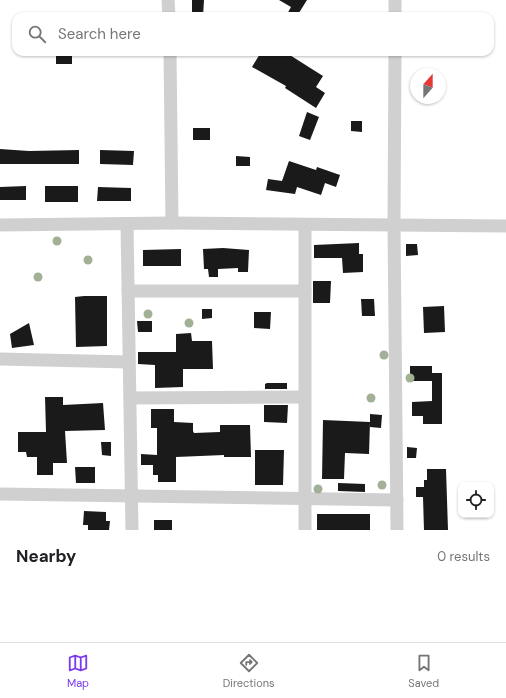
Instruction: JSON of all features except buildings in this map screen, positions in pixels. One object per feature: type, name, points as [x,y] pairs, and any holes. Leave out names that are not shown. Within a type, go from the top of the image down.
[{"type":"street","points":[[168,0],[169,12]]},
{"type":"street","points":[[395,0],[395,12]]},
{"type":"street","points":[[170,56],[172,223]]},
{"type":"street","points":[[395,56],[394,224],[397,530]]},
{"type":"street","points":[[0,225],[172,223],[506,226]]},
{"type":"street","points":[[127,224],[132,530]]},
{"type":"street","points":[[305,225],[305,530]]},
{"type":"street","points":[[128,291],[305,291]]},
{"type":"street","points":[[0,359],[129,362]]},
{"type":"street","points":[[130,398],[304,397]]},
{"type":"street","points":[[0,494],[397,500]]}]
